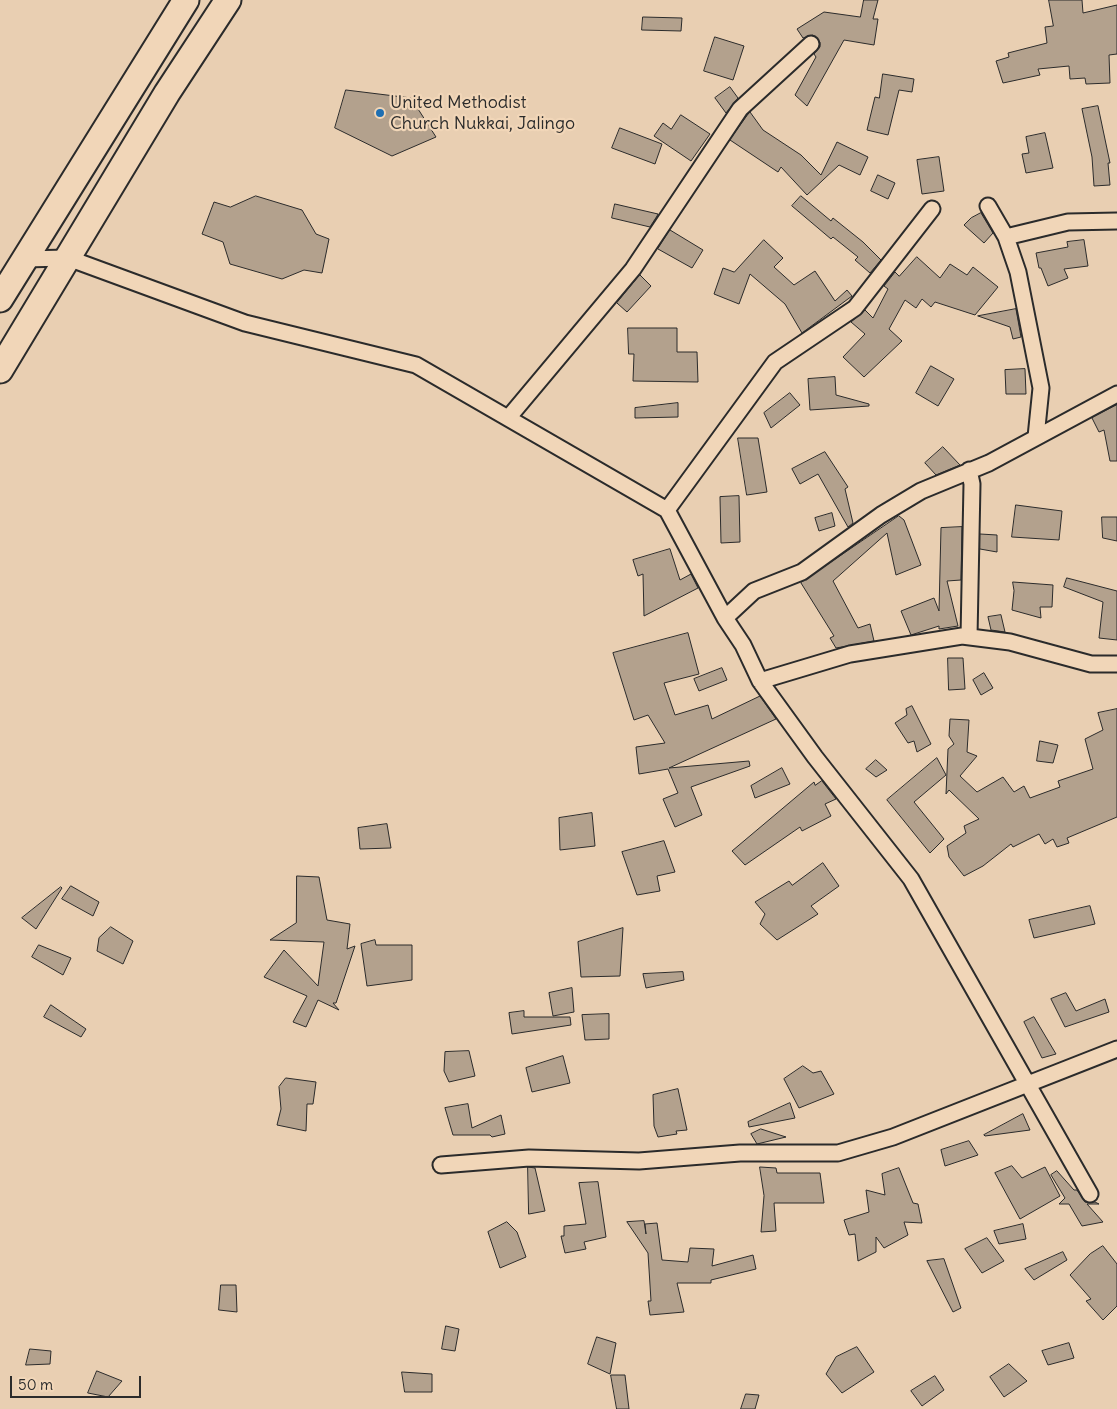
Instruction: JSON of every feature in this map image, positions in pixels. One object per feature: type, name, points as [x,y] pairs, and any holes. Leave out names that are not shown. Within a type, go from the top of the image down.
[{"type":"highway","points":[[0,299],[23,259],[186,0]]},
{"type":"highway","points":[[0,370],[167,93],[228,0]]},
{"type":"street","points":[[509,417],[633,269],[740,109],[811,44]]},
{"type":"street","points":[[988,206],[1006,237],[1018,272],[1041,388],[1036,437]]},
{"type":"street","points":[[667,510],[775,362],[856,308],[932,209]]},
{"type":"street","points":[[1006,237],[1068,222],[1117,222]]},
{"type":"street","points":[[23,259],[68,258],[245,323],[416,365],[667,510],[725,618],[743,645],[760,681],[815,757],[911,878],[1090,1194]]},
{"type":"street","points":[[725,618],[754,591],[802,572],[881,515],[921,491],[989,463],[1117,394]]},
{"type":"street","points":[[969,470],[972,484],[969,637]]},
{"type":"street","points":[[760,681],[850,654],[962,636],[1010,642],[1091,664],[1117,664]]},
{"type":"street","points":[[441,1166],[529,1158],[639,1160],[740,1153],[838,1153],[893,1136],[1117,1049]]},
{"type":"building","points":[[864,0],[878,0],[873,19],[878,19],[874,45],[844,40],[807,106],[795,95],[816,57],[814,54],[820,47],[820,42],[813,35],[803,38],[797,29],[824,12],[860,17]]},
{"type":"building","points":[[1049,0],[1082,0],[1083,13],[1117,5],[1117,54],[1109,55],[1110,83],[1086,84],[1085,78],[1070,79],[1069,66],[1038,69],[1040,75],[1003,83],[996,61],[1009,57],[1008,53],[1047,43],[1045,27],[1053,26]]},
{"type":"building","points":[[643,17],[682,18],[681,31],[642,30]]},
{"type":"building","points":[[715,37],[744,46],[733,80],[704,71]]},
{"type":"building","points":[[883,74],[914,79],[912,92],[899,90],[888,135],[867,130],[875,97],[879,98]]},
{"type":"building","points":[[730,87],[738,98],[726,113],[715,98]]},
{"type":"building","name":"United Methodist Church Nukkai, Jalingo","points":[[346,90],[411,98],[436,137],[392,156],[335,128]]},
{"type":"building","points":[[1098,106],[1110,163],[1108,163],[1110,185],[1094,186],[1092,157],[1082,109]]},
{"type":"building","points":[[750,112],[763,130],[801,155],[821,175],[837,142],[868,157],[860,175],[839,165],[807,195],[781,167],[778,172],[730,140]]},
{"type":"building","points":[[681,115],[710,134],[691,161],[654,136],[663,123],[671,129]]},
{"type":"building","points":[[620,128],[662,144],[655,164],[612,148]]},
{"type":"building","points":[[1045,133],[1053,168],[1026,173],[1022,154],[1029,153],[1026,137]]},
{"type":"building","points":[[939,157],[944,191],[922,194],[917,160]]},
{"type":"building","points":[[878,175],[895,183],[888,199],[871,191]]},
{"type":"building","points":[[256,196],[302,210],[316,234],[329,239],[322,273],[304,270],[282,279],[230,264],[223,242],[202,234],[214,202],[230,207]]},
{"type":"building","points":[[801,196],[831,221],[833,218],[863,242],[881,260],[870,273],[855,260],[858,257],[833,237],[831,239],[792,206]]},
{"type":"building","points":[[615,204],[658,214],[650,227],[612,218]]},
{"type":"building","points":[[981,213],[993,233],[984,243],[964,225],[971,218]]},
{"type":"building","points":[[670,230],[703,250],[692,268],[658,249]]},
{"type":"building","points":[[764,240],[783,258],[774,267],[794,285],[815,271],[835,301],[847,290],[852,296],[802,333],[785,304],[750,274],[739,304],[714,294],[723,268],[734,272]]},
{"type":"building","points":[[1084,240],[1088,266],[1064,269],[1068,278],[1048,286],[1041,268],[1039,268],[1036,253],[1068,247],[1067,242]]},
{"type":"building","points":[[917,257],[940,278],[950,264],[967,275],[973,267],[998,287],[975,315],[935,302],[931,307],[922,299],[916,308],[905,300],[889,329],[902,341],[864,377],[843,357],[865,334],[851,322],[865,310],[873,318],[888,289],[884,286],[895,272],[899,276]]},
{"type":"building","points":[[640,275],[651,286],[627,312],[617,303]]},
{"type":"building","points":[[1016,309],[1021,337],[1013,339],[1010,327],[978,316]]},
{"type":"building","points":[[628,328],[677,328],[677,352],[697,352],[698,382],[633,381],[634,354],[629,354]]},
{"type":"building","points":[[931,366],[954,379],[938,406],[916,393]]},
{"type":"building","points":[[1025,369],[1026,394],[1006,394],[1005,370]]},
{"type":"building","points":[[835,377],[836,395],[869,404],[869,406],[810,410],[808,379]]},
{"type":"building","points":[[790,393],[800,405],[771,428],[764,413]]},
{"type":"building","points":[[678,403],[678,417],[635,418],[635,408]]},
{"type":"building","points":[[1117,405],[1117,461],[1110,461],[1104,430],[1099,432],[1092,418]]},
{"type":"building","points":[[738,438],[758,438],[767,492],[747,495]]},
{"type":"building","points":[[943,447],[960,465],[936,475],[925,463]]},
{"type":"building","points":[[825,452],[848,487],[845,489],[853,523],[848,527],[818,474],[800,484],[792,469]]},
{"type":"building","points":[[739,496],[740,542],[721,543],[720,497]]},
{"type":"building","points":[[1016,505],[1062,511],[1059,540],[1012,537]]},
{"type":"building","points":[[832,513],[835,526],[819,531],[815,518]]},
{"type":"building","points":[[899,516],[904,520],[921,565],[896,575],[887,533],[833,581],[858,628],[870,624],[874,641],[836,648],[830,638],[834,636],[801,583]]},
{"type":"building","points":[[1102,517],[1117,517],[1117,541],[1103,538]]},
{"type":"building","points":[[962,527],[961,580],[947,581],[958,626],[939,629],[939,626],[911,635],[901,611],[934,598],[939,611],[941,528]]},
{"type":"building","points":[[980,534],[997,535],[997,552],[980,549]]},
{"type":"building","points":[[670,549],[680,580],[691,574],[698,588],[644,616],[643,574],[638,576],[633,560]]},
{"type":"building","points":[[1067,578],[1117,591],[1117,640],[1099,638],[1103,602],[1064,587]]},
{"type":"building","points":[[1013,582],[1053,585],[1052,607],[1040,607],[1041,618],[1012,610]]},
{"type":"building","points":[[1001,615],[1005,632],[991,630],[988,617]]},
{"type":"building","points":[[688,633],[699,674],[664,683],[675,715],[708,705],[712,719],[760,696],[776,719],[669,768],[749,761],[750,766],[691,787],[702,815],[675,827],[663,799],[678,793],[668,769],[639,774],[636,747],[665,743],[648,715],[634,720],[613,653]]},
{"type":"building","points":[[948,658],[963,658],[965,689],[949,690]]},
{"type":"building","points":[[722,668],[727,680],[699,691],[694,679]]},
{"type":"building","points":[[984,673],[993,688],[981,695],[973,680]]},
{"type":"building","points":[[912,706],[931,744],[917,752],[914,741],[908,743],[895,723],[907,715],[906,709]]},
{"type":"building","points":[[1117,709],[1117,817],[1067,838],[1069,843],[1057,847],[1053,839],[1045,844],[1039,834],[1013,847],[1011,844],[983,866],[964,876],[949,857],[947,846],[966,833],[964,826],[979,819],[949,790],[946,794],[948,749],[954,744],[949,736],[950,719],[969,720],[967,752],[977,756],[960,776],[977,792],[1003,777],[1014,792],[1024,786],[1030,798],[1060,787],[1058,781],[1093,769],[1085,739],[1103,730],[1098,713]]},
{"type":"building","points":[[1040,741],[1058,745],[1053,763],[1037,761]]},
{"type":"building","points":[[937,758],[946,775],[914,802],[944,839],[930,853],[887,800]]},
{"type":"building","points":[[876,760],[887,770],[876,777],[866,769]]},
{"type":"building","points":[[782,768],[790,784],[755,798],[751,786]]},
{"type":"building","points":[[822,781],[836,799],[825,804],[831,816],[802,831],[800,827],[745,865],[732,851],[814,782],[815,785]]},
{"type":"building","points":[[592,813],[595,846],[560,850],[559,818]]},
{"type":"building","points":[[387,824],[391,848],[360,849],[358,828]]},
{"type":"building","points":[[664,841],[675,872],[657,876],[660,891],[637,895],[622,852]]},
{"type":"building","points":[[823,863],[839,886],[811,906],[818,914],[777,940],[760,924],[765,914],[755,902],[789,881],[792,885]]},
{"type":"building","points":[[297,876],[319,877],[327,920],[350,924],[347,949],[355,946],[336,1003],[333,1003],[339,1010],[318,1000],[306,1027],[293,1022],[307,996],[264,977],[284,950],[318,986],[324,942],[270,940],[296,923]]},
{"type":"building","points":[[71,886],[99,902],[93,916],[62,899]]},
{"type":"building","points":[[61,887],[36,929],[22,918]]},
{"type":"building","points":[[1090,906],[1095,924],[1034,938],[1029,920]]},
{"type":"building","points":[[111,927],[133,941],[123,964],[97,951],[99,938]]},
{"type":"building","points":[[623,928],[620,976],[581,977],[578,942]]},
{"type":"building","points":[[375,940],[376,945],[412,945],[412,980],[367,986],[361,944]]},
{"type":"building","points":[[39,945],[71,958],[63,975],[32,957]]},
{"type":"building","points":[[683,972],[684,980],[646,988],[643,974]]},
{"type":"building","points":[[572,988],[574,1012],[553,1016],[549,993]]},
{"type":"building","points":[[1066,993],[1076,1011],[1105,999],[1109,1012],[1065,1027],[1051,999]]},
{"type":"building","points":[[51,1005],[86,1029],[81,1037],[44,1017]]},
{"type":"building","points":[[524,1011],[524,1017],[570,1017],[571,1025],[512,1034],[509,1013]]},
{"type":"building","points":[[609,1014],[609,1039],[585,1040],[582,1015]]},
{"type":"building","points":[[1034,1017],[1056,1054],[1042,1058],[1024,1022]]},
{"type":"building","points":[[469,1051],[475,1076],[449,1082],[444,1071],[445,1052]]},
{"type":"building","points":[[563,1056],[570,1083],[532,1092],[526,1068]]},
{"type":"building","points":[[803,1066],[813,1073],[821,1071],[834,1094],[799,1108],[784,1079]]},
{"type":"building","points":[[286,1078],[316,1082],[313,1104],[307,1104],[306,1131],[277,1125],[281,1109],[279,1087]]},
{"type":"building","points":[[678,1089],[687,1130],[676,1131],[677,1134],[658,1137],[654,1126],[653,1095]]},
{"type":"building","points":[[790,1103],[795,1118],[749,1127],[748,1122]]},
{"type":"building","points":[[468,1104],[472,1128],[501,1115],[505,1134],[492,1137],[490,1135],[453,1135],[445,1108]]},
{"type":"building","points":[[1023,1114],[1030,1130],[984,1135]]},
{"type":"building","points":[[761,1129],[786,1137],[757,1144],[751,1134]]},
{"type":"building","points":[[969,1141],[978,1155],[945,1166],[941,1150]]},
{"type":"building","points":[[1012,1166],[1022,1178],[1045,1167],[1060,1196],[1020,1219],[995,1173]]},
{"type":"building","points":[[528,1167],[535,1168],[545,1211],[529,1214]]},
{"type":"building","points":[[760,1167],[776,1168],[777,1173],[820,1173],[824,1203],[774,1203],[776,1231],[761,1232],[764,1196]]},
{"type":"building","points":[[899,1168],[913,1203],[918,1204],[922,1223],[904,1222],[908,1235],[884,1248],[876,1237],[876,1252],[858,1261],[855,1234],[849,1235],[844,1220],[869,1212],[866,1190],[885,1195],[882,1174]]},
{"type":"building","points":[[1057,1171],[1074,1190],[1077,1190],[1085,1202],[1099,1204],[1087,1204],[1103,1222],[1082,1226],[1069,1204],[1059,1204],[1065,1198],[1051,1175]]},
{"type":"building","points":[[598,1182],[606,1237],[584,1242],[586,1249],[565,1253],[561,1236],[564,1236],[564,1226],[586,1224],[579,1183]]},
{"type":"building","points":[[644,1221],[646,1234],[645,1224],[657,1223],[662,1260],[688,1262],[690,1248],[714,1249],[712,1266],[753,1255],[756,1269],[711,1280],[711,1283],[677,1283],[684,1312],[650,1315],[648,1301],[651,1301],[648,1253],[627,1222]]},
{"type":"building","points":[[507,1222],[517,1232],[526,1257],[500,1268],[488,1232]]},
{"type":"building","points":[[1023,1224],[1026,1239],[999,1244],[994,1231]]},
{"type":"building","points":[[987,1238],[1004,1261],[982,1273],[965,1249]]},
{"type":"building","points":[[1103,1246],[1117,1264],[1117,1306],[1103,1320],[1086,1301],[1091,1299],[1070,1275],[1090,1254]]},
{"type":"building","points":[[1063,1252],[1067,1260],[1034,1280],[1025,1269]]},
{"type":"building","points":[[944,1259],[961,1308],[953,1312],[927,1261]]},
{"type":"building","points":[[221,1285],[236,1285],[237,1312],[219,1310]]},
{"type":"building","points":[[446,1326],[459,1329],[455,1351],[442,1349]]},
{"type":"building","points":[[597,1337],[616,1343],[610,1374],[588,1364]]},
{"type":"building","points":[[1069,1343],[1074,1358],[1048,1365],[1042,1351]]},
{"type":"building","points":[[857,1347],[874,1372],[842,1393],[826,1374],[836,1357]]},
{"type":"building","points":[[30,1349],[51,1351],[50,1364],[26,1365]]},
{"type":"building","points":[[1009,1364],[1027,1381],[1004,1397],[990,1377]]},
{"type":"building","points":[[97,1371],[122,1381],[108,1397],[88,1393]]},
{"type":"building","points":[[402,1372],[432,1374],[432,1392],[405,1392]]},
{"type":"building","points":[[611,1375],[625,1375],[629,1409],[617,1409]]},
{"type":"building","points":[[935,1376],[944,1390],[922,1406],[911,1391]]},
{"type":"building","points":[[746,1394],[759,1395],[755,1409],[741,1409]]},
{"type":"place","name":"United Methodist Church Nukkai, Jalingo","points":[[380,113]]}]
